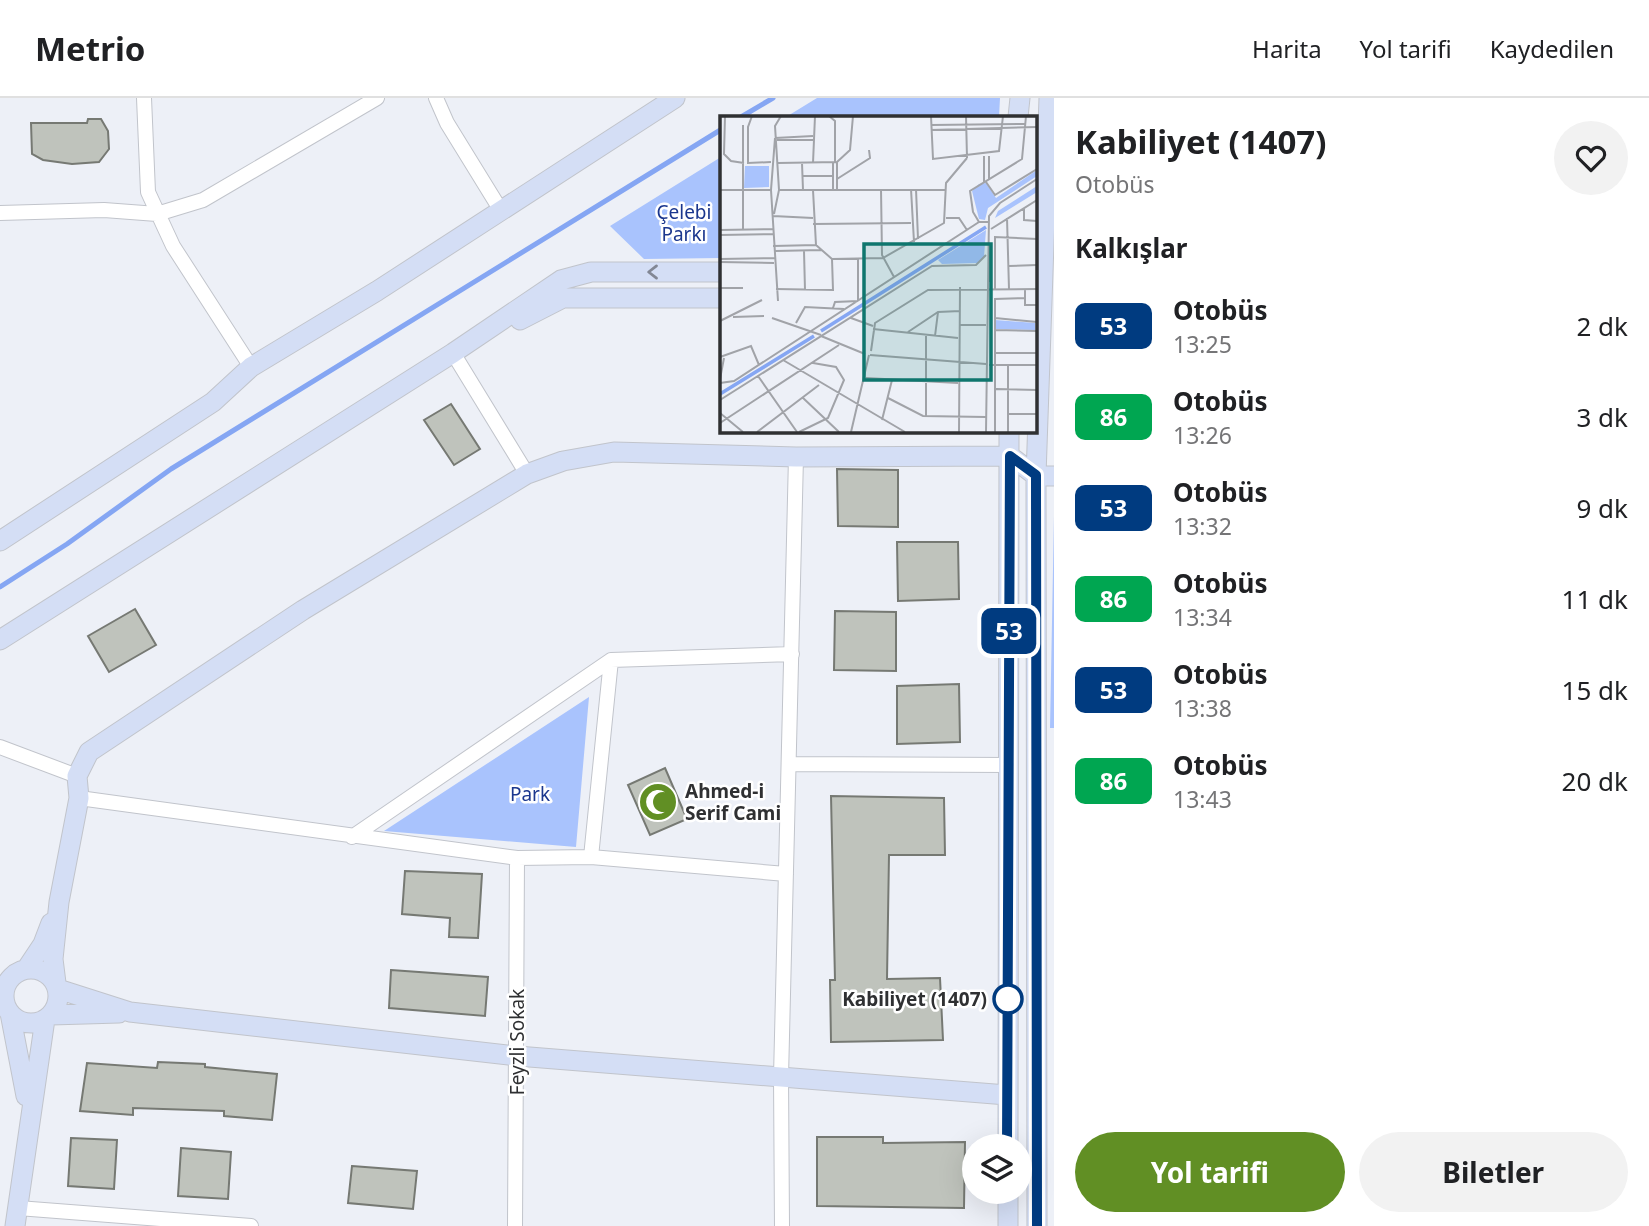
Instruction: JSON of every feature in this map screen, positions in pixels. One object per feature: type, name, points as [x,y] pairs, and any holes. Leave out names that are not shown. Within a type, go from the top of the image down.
[{"type":"street","points":[[144,98],[148,192],[173,247],[251,367]]},
{"type":"street","points":[[0,213],[104,210],[158,214],[203,200],[377,98]]},
{"type":"street","points":[[436,98],[447,123],[500,209]]},
{"type":"street","points":[[0,541],[213,402],[251,367],[377,290],[675,98]]},
{"type":"street","points":[[1018,116],[1020,98]]},
{"type":"street","points":[[1037,1226],[1045,1101],[1045,476],[1049,98]]},
{"type":"street","points":[[0,640],[453,353],[561,280],[591,272],[720,272]]},
{"type":"street","points":[[453,353],[563,298],[720,298]]},
{"type":"street","points":[[453,353],[527,474]]},
{"type":"street","points":[[1007,1134],[1009,432]]},
{"type":"street","points":[[251,1226],[16,1217],[29,1118],[48,1017],[58,1003],[53,959],[59,902],[79,798],[77,776],[89,752],[303,610],[527,474],[563,461],[614,452],[796,457],[1010,456],[1045,476]]},
{"type":"street","points":[[782,1226],[781,1077],[796,457]]},
{"type":"street","points":[[352,837],[611,660],[792,654]]},
{"type":"street","points":[[591,857],[611,660]]},
{"type":"street","points":[[0,747],[77,776]]},
{"type":"street","points":[[789,764],[1009,765]]},
{"type":"street","points":[[79,798],[517,858],[591,857],[786,874]]},
{"type":"street","name":"Feyzli Sokak","points":[[515,1226],[517,858]]},
{"type":"street","points":[[29,1118],[16,1034],[5,1007],[5,986],[15,969],[43,944],[59,902]]},
{"type":"street","points":[[15,969],[44,971],[57,986],[131,1012]]},
{"type":"street","points":[[5,1007],[16,1018],[30,1023],[48,1017],[131,1012],[517,1056],[1007,1094]]},
{"type":"street","points":[[1007,1204],[1007,1226]]},
{"type":"green space","points":[[817,98],[1000,98],[999,116],[788,116]]},
{"type":"green space","name":"Çelebi Parkı","points":[[720,158],[720,258],[644,259],[610,226]]},
{"type":"green space","points":[[1054,516],[1054,728],[1050,728]]},
{"type":"green space","name":"Park","points":[[589,697],[576,847],[384,831]]},
{"type":"building","points":[[88,119],[101,119],[108,131],[109,149],[99,162],[72,164],[43,160],[32,154],[31,123],[87,123]]},
{"type":"building","points":[[451,404],[480,449],[454,465],[424,420]]},
{"type":"building","points":[[837,469],[898,470],[898,527],[838,526]]},
{"type":"building","points":[[897,542],[958,542],[959,599],[898,601]]},
{"type":"building","points":[[135,609],[156,645],[109,672],[88,636]]},
{"type":"building","points":[[835,611],[896,612],[896,671],[834,670]]},
{"type":"building","points":[[959,684],[960,742],[897,744],[897,686]]},
{"type":"building","name":"Ahmed-i Serif Cami","points":[[665,768],[687,819],[650,835],[628,785]]},
{"type":"building","points":[[831,796],[944,798],[945,855],[889,855],[887,979],[940,978],[943,1040],[831,1042],[830,980],[835,980]]},
{"type":"building","points":[[405,871],[482,874],[478,938],[449,937],[450,918],[402,914]]},
{"type":"building","points":[[391,970],[488,977],[485,1016],[389,1008]]},
{"type":"building","points":[[158,1062],[205,1064],[205,1067],[277,1074],[272,1120],[224,1116],[224,1111],[133,1108],[133,1115],[80,1111],[87,1063],[157,1068]]},
{"type":"building","points":[[817,1137],[883,1137],[883,1143],[962,1142],[964,1208],[817,1206]]},
{"type":"building","points":[[71,1138],[117,1140],[114,1189],[68,1186]]},
{"type":"building","points":[[181,1148],[231,1152],[228,1199],[178,1196]]},
{"type":"building","points":[[352,1166],[417,1171],[413,1209],[348,1203]]},
{"type":"waterway","points":[[743,116],[773,98]]},
{"type":"waterway","points":[[0,587],[67,544],[171,469],[720,130]]},
{"type":"bus line","name":"53","points":[[1007,1134],[1010,456],[1036,475],[1037,1226]]},
{"type":"place","name":"Ahmed-i Serif Cami","points":[[658,802]]},
{"type":"place","name":"Kabiliyet (1407)","points":[[1008,999]]}]
